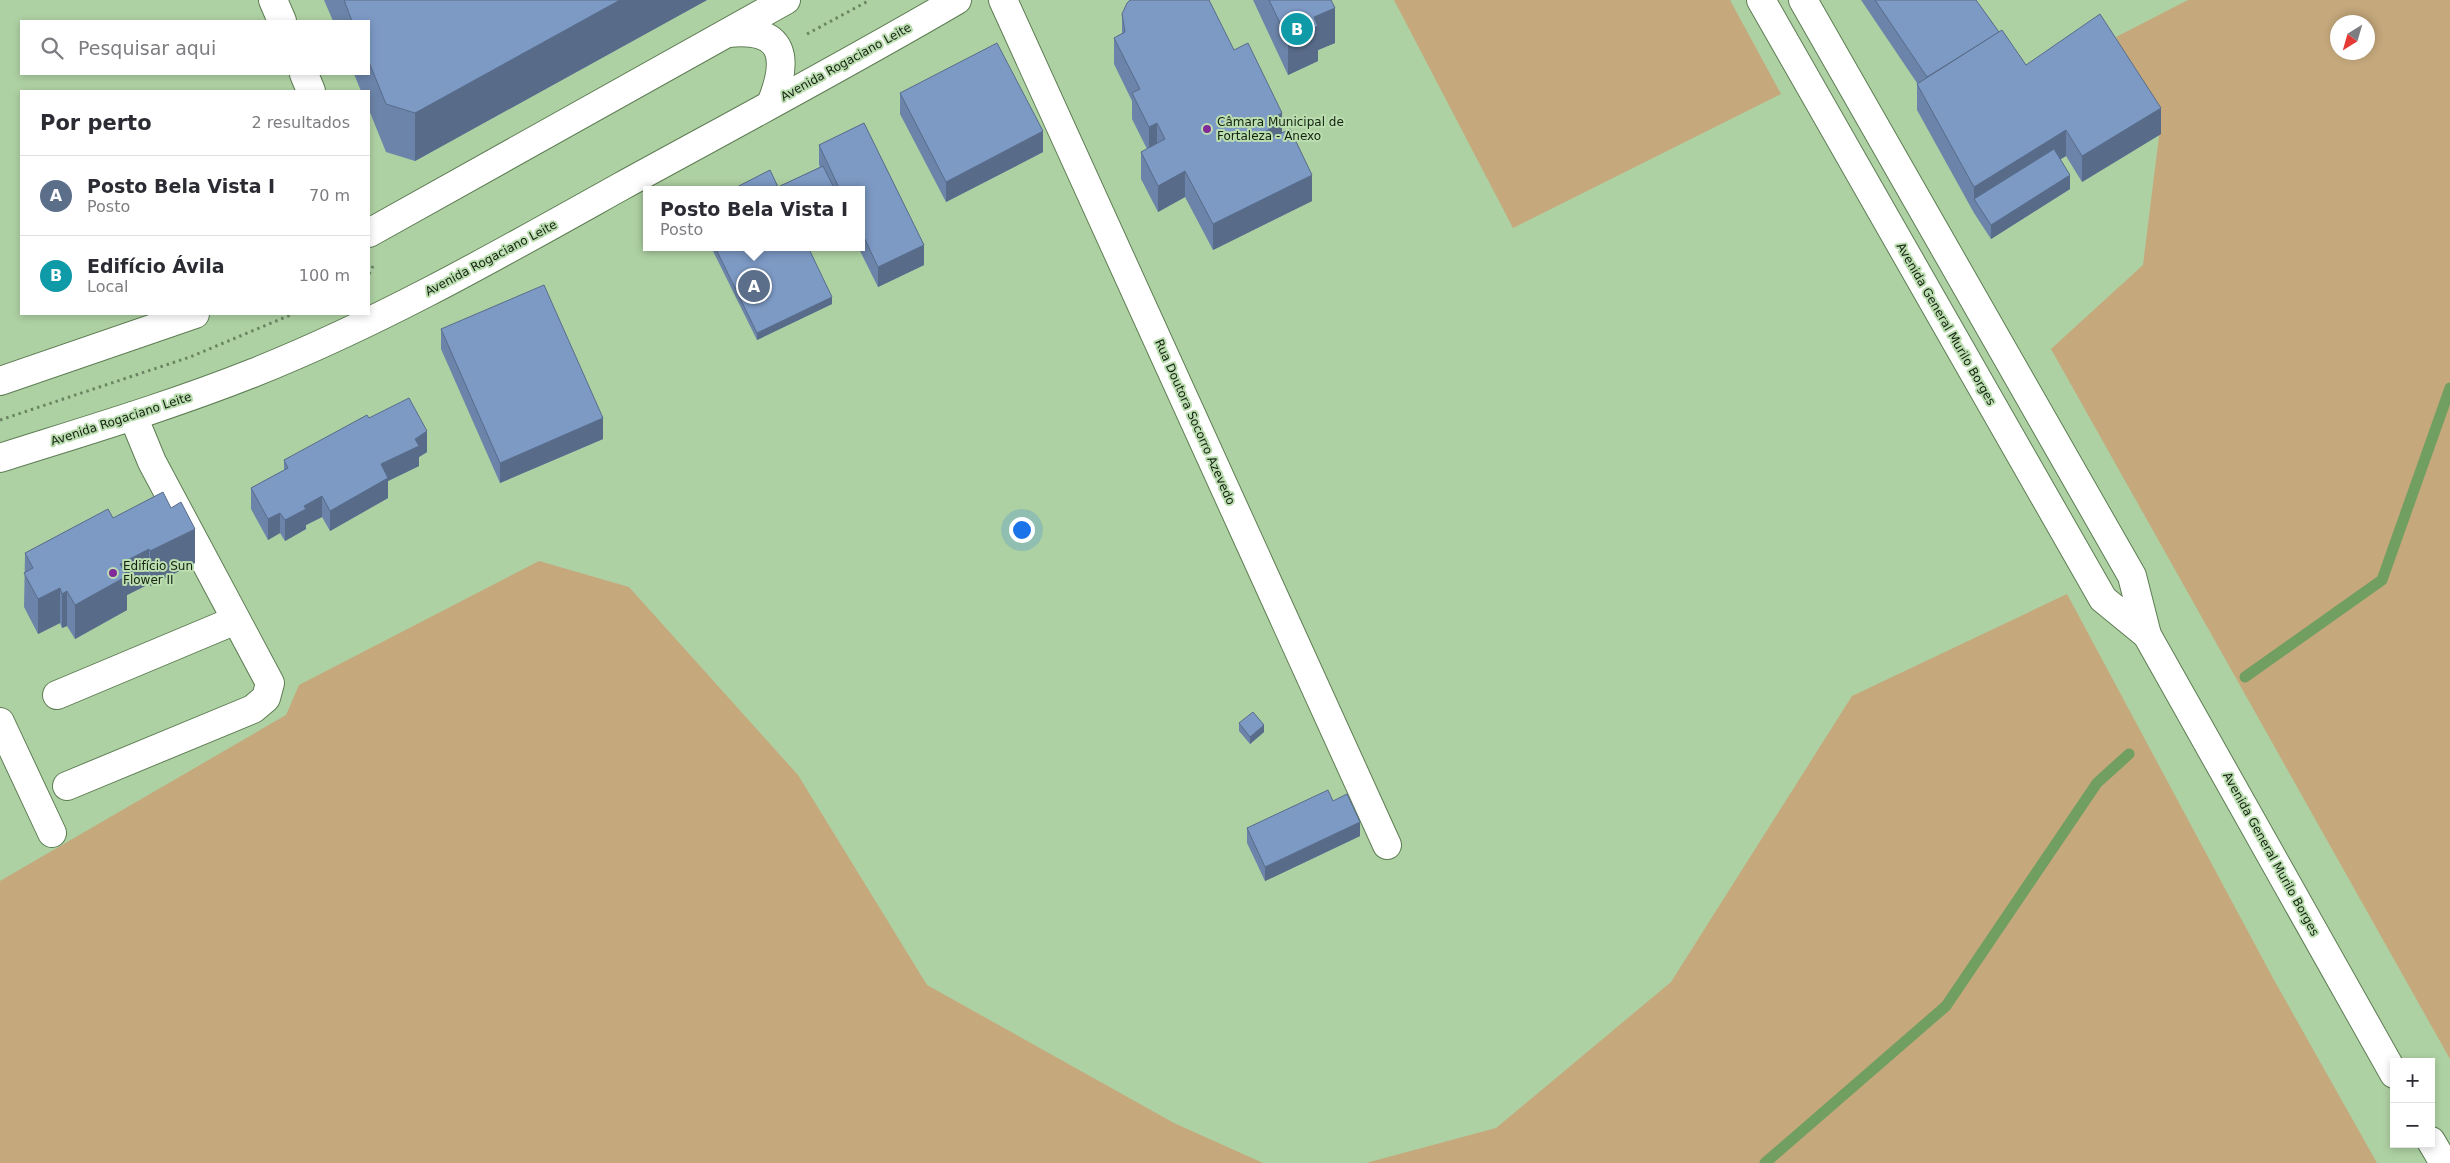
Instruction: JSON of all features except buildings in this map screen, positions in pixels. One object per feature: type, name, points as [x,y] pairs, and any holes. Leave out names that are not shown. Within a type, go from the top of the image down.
[{"type":"main road","points":[[273,0],[282,20]]},
{"type":"main road","points":[[370,232],[786,0]]},
{"type":"main road","name":"Avenida Rogaciano Leite","points":[[0,458],[133,416],[254,373],[343,334],[448,283],[771,104],[849,63],[956,0]]},
{"type":"main road","name":"Rua Doutora Socorro Azevedo","points":[[1003,0],[1388,845]]},
{"type":"main road","name":"Avenida General Murilo Borges","points":[[1761,0],[2103,599],[2147,635]]},
{"type":"main road","name":"Avenida General Murilo Borges","points":[[1804,0],[2132,576],[2147,635],[2390,1067]]},
{"type":"main road","points":[[728,33],[749,31],[765,35],[777,46],[782,65],[780,80],[771,104]]},
{"type":"main road","points":[[304,75],[311,90]]},
{"type":"main road","points":[[0,381],[192,315]]},
{"type":"main road","points":[[67,786],[253,709],[266,698],[270,683],[152,462],[133,416]]},
{"type":"main road","points":[[56,695],[236,620]]},
{"type":"main road","points":[[0,722],[52,833]]},
{"type":"main road","points":[[2435,1148],[2444,1163]]},
{"type":"path","points":[[810,34],[870,0]]},
{"type":"path","points":[[0,420],[190,357],[291,315]]},
{"type":"shaded area","points":[[1394,0],[1730,0],[1781,94],[1513,228]]},
{"type":"shaded area","points":[[2188,0],[2450,0],[2450,1059],[2051,349],[2143,265],[2160,128],[2116,37]]},
{"type":"shaded area","points":[[539,561],[629,587],[798,775],[927,985],[1174,1123],[1263,1163],[0,1163],[0,881],[286,715],[299,685]]},
{"type":"shaded area","points":[[2067,594],[2274,980],[2377,1163],[1366,1163],[1496,1128],[1671,982],[1852,696]]},
{"type":"waterway","points":[[2245,677],[2382,580],[2450,388]]},
{"type":"waterway","points":[[1765,1163],[1946,1006],[2097,783],[2129,754]]},
{"type":"place","name":"Edifício Ávila","points":[[1297,29]]},
{"type":"place","name":"Câmara Municipal de Fortaleza - Anexo","points":[[1207,129]]},
{"type":"place","name":"Posto Bela Vista I","points":[[754,286]]},
{"type":"place","name":"Edifício Sun Flower II","points":[[113,573]]}]
